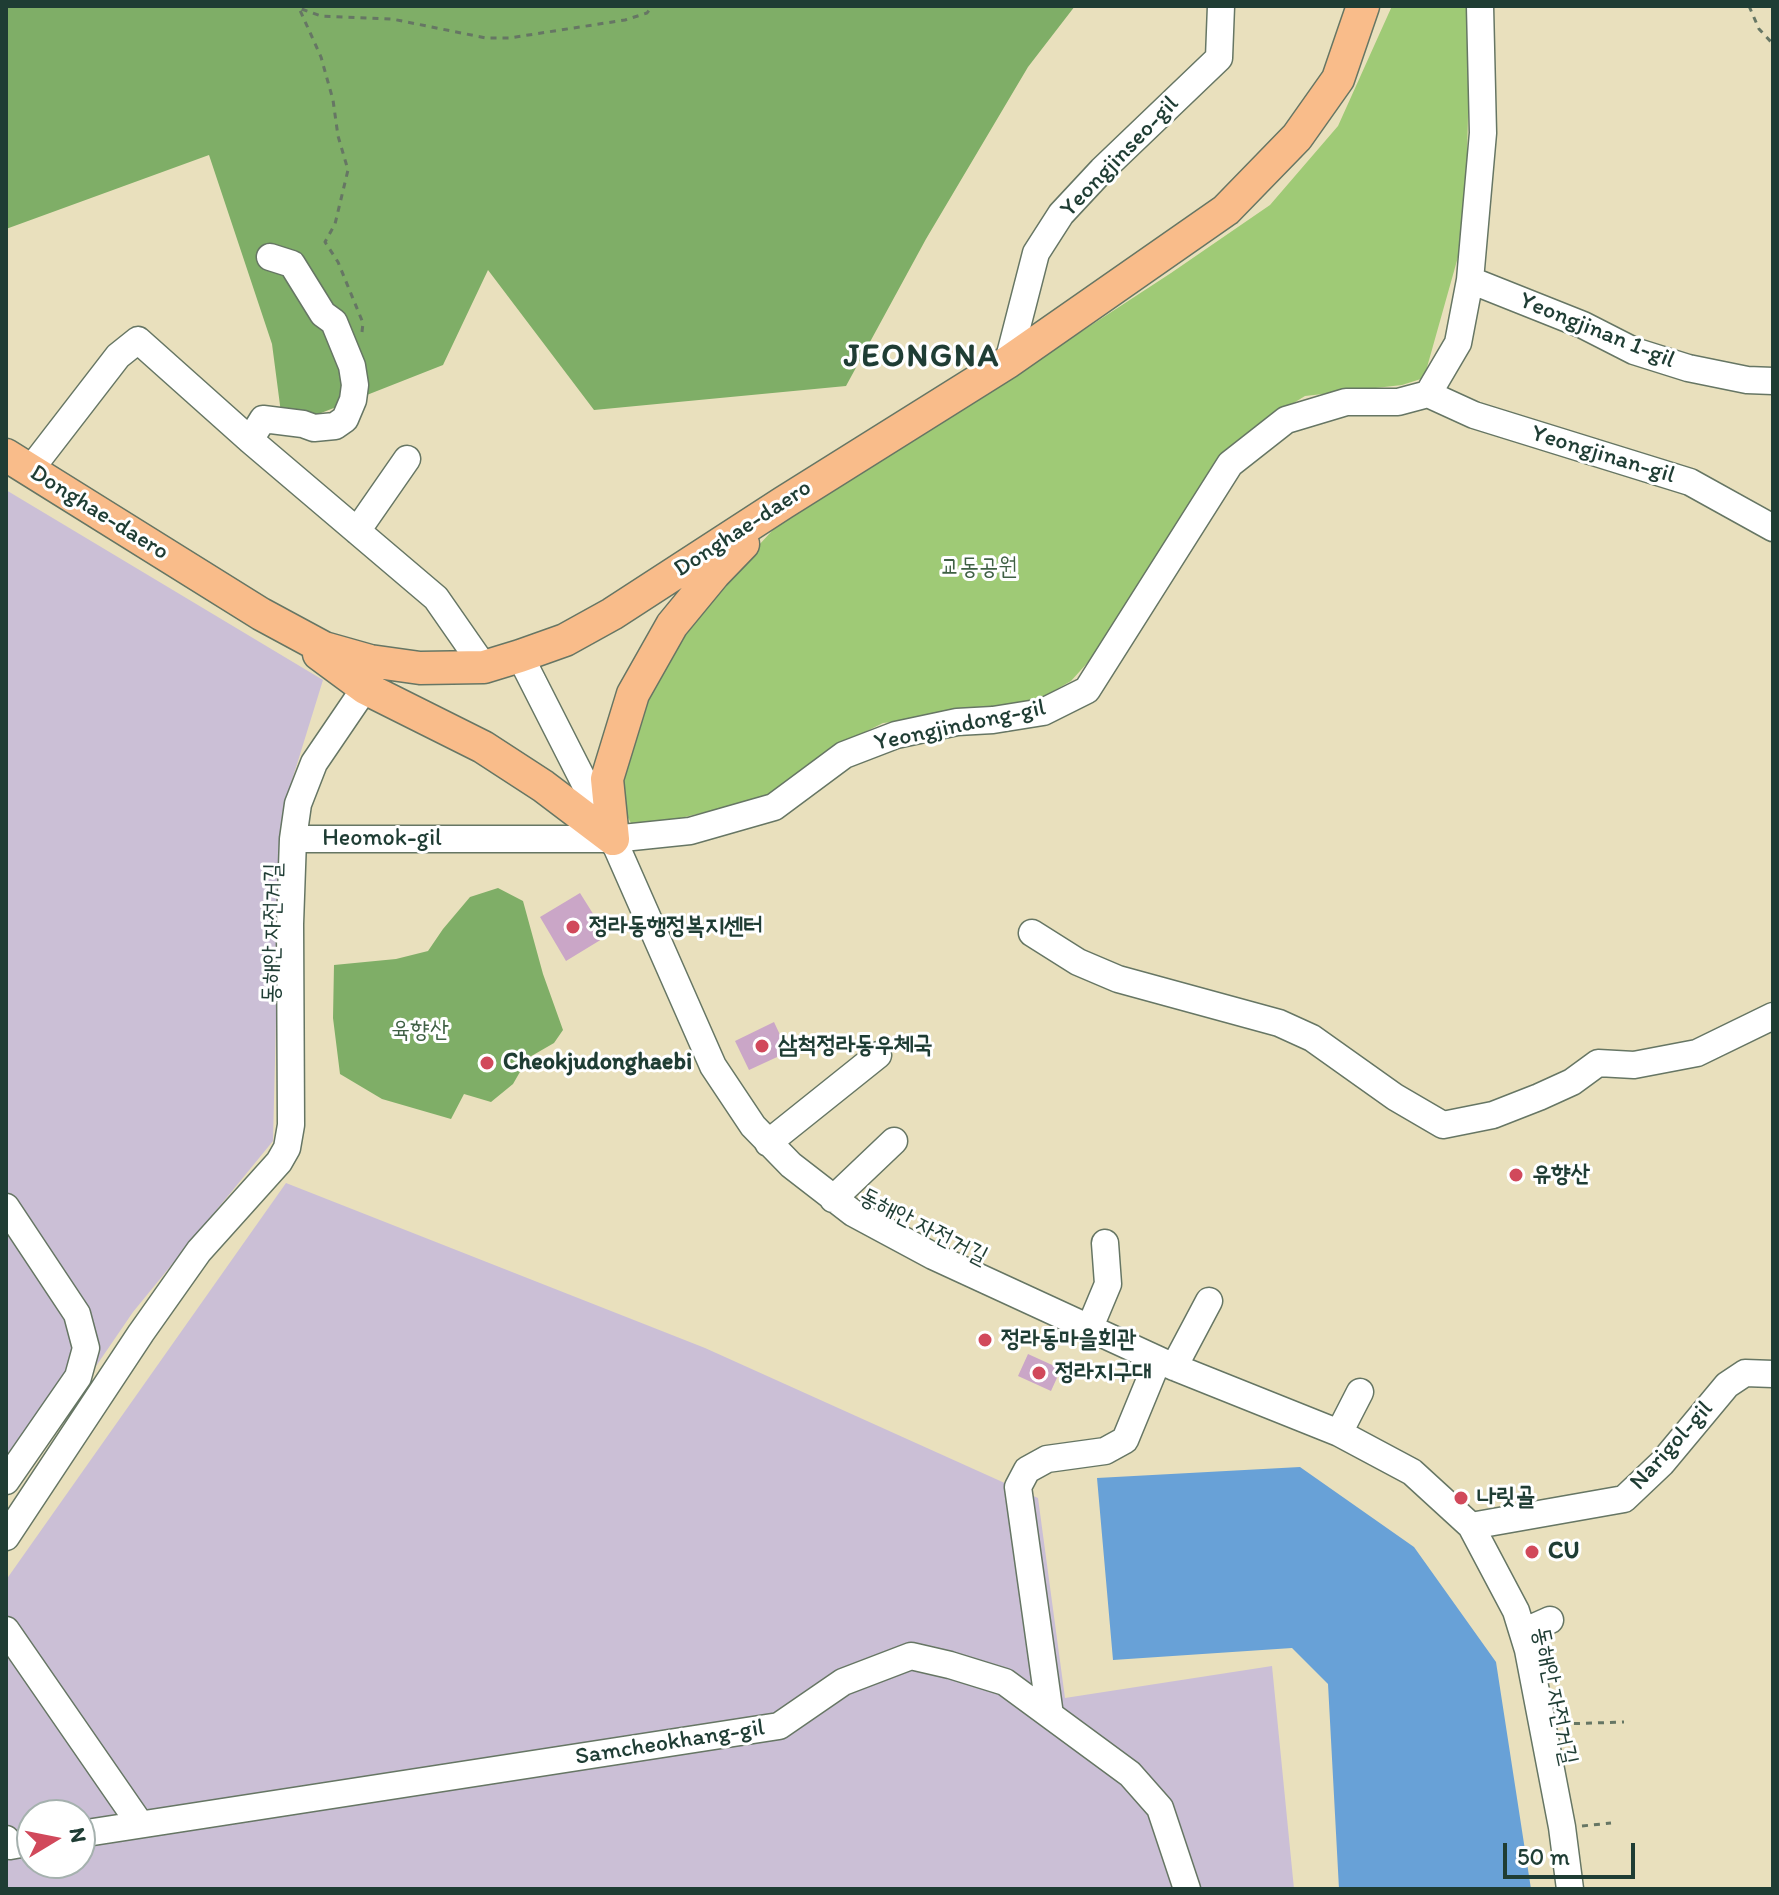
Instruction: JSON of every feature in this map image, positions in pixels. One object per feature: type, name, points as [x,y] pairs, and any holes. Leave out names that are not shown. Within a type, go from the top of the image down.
[{"type":"main road","name":"Donghae-daero","points":[[18,463],[294,634],[346,655],[395,666],[484,667],[520,656],[565,640],[612,614],[1008,362],[1226,210],[1297,137],[1338,79],[1363,6]]},
{"type":"main road","points":[[613,839],[607,779],[633,694],[672,625],[714,574],[783,503]]},
{"type":"main road","points":[[294,634],[365,688],[483,747],[543,786],[613,839]]},
{"type":"street","name":"Yeongjinseo-gil","points":[[1008,362],[1036,253],[1061,214],[1102,170],[1219,58],[1221,6]]},
{"type":"street","points":[[1428,394],[1458,343],[1470,280],[1483,133],[1480,6]]},
{"type":"street","points":[[250,440],[263,419],[314,428],[335,426],[345,419],[355,385],[352,366],[334,322],[323,314],[292,264],[270,257]]},
{"type":"street","name":"Yeongjinan 1-gil","points":[[1470,280],[1583,325],[1634,351],[1688,368],[1747,380],[1773,381]]},
{"type":"street","points":[[18,463],[118,356],[138,340],[436,598],[484,667]]},
{"type":"street","name":"Yeongjindong-gil","points":[[613,839],[690,831],[774,807],[844,755],[896,735],[957,722],[1043,712],[1087,690],[1230,464],[1286,420],[1346,402],[1398,402],[1428,394]]},
{"type":"street","name":"Yeongjinan-gil","points":[[1428,394],[1474,415],[1690,482],[1773,528]]},
{"type":"street","points":[[357,531],[407,459]]},
{"type":"street","points":[[520,656],[613,839],[713,1066],[738,1107],[768,1143],[833,1199],[875,1227],[1166,1364],[1339,1433],[1412,1472],[1471,1526],[1516,1611],[1523,1632],[1562,1827],[1570,1889]]},
{"type":"street","points":[[293,839],[298,804],[314,763],[365,688]]},
{"type":"street","name":"Heomok-gil","points":[[6,1537],[199,1251],[279,1162],[287,1148],[291,1125],[290,924],[293,839],[613,839]]},
{"type":"street","points":[[1032,933],[1078,962],[1118,979],[1279,1023],[1312,1038],[1395,1097],[1443,1125],[1493,1115],[1539,1097],[1572,1082],[1598,1063],[1634,1065],[1697,1053],[1773,1016]]},
{"type":"street","points":[[768,1143],[878,1055]]},
{"type":"street","points":[[833,1199],[894,1141]]},
{"type":"street","points":[[6,1207],[77,1314],[86,1348],[78,1377],[6,1481]]},
{"type":"street","points":[[1090,1327],[1108,1284],[1105,1243]]},
{"type":"street","points":[[1050,1715],[1018,1487],[1027,1470],[1047,1459],[1105,1451],[1125,1440],[1166,1364],[1209,1301]]},
{"type":"street","name":"Narigol-gil","points":[[1471,1526],[1624,1499],[1662,1463],[1727,1385],[1745,1373],[1773,1374]]},
{"type":"street","points":[[1339,1433],[1360,1392]]},
{"type":"street","points":[[1523,1632],[1550,1620]]},
{"type":"street","points":[[6,1630],[140,1824]]},
{"type":"street","name":"Samcheokhang-gil","points":[[96,1831],[779,1726],[843,1682],[911,1656],[1005,1682],[1130,1774],[1160,1808],[1187,1889]]},
{"type":"path","points":[[300,7],[321,16],[392,19],[486,38],[509,38],[625,20],[647,13],[652,6]]},
{"type":"path","points":[[1749,6],[1759,29],[1773,44]]},
{"type":"path","points":[[300,7],[321,57],[348,170],[335,224],[325,242],[338,262],[363,323],[360,353],[352,366]]},
{"type":"path","points":[[1543,1724],[1624,1722]]},
{"type":"path","points":[[1562,1827],[1611,1823]]},
{"type":"shaded area","points":[[6,490],[323,680],[289,790],[280,858],[273,1141],[133,1312],[6,1498]]},
{"type":"shaded area","points":[[286,1183],[705,1348],[1038,1498],[1065,1698],[1272,1666],[1294,1889],[6,1889],[6,1580]]},
{"type":"green space","points":[[6,6],[1075,6],[1028,67],[926,239],[846,386],[594,410],[488,270],[443,365],[283,428],[272,344],[209,155],[6,229]]},
{"type":"green space","name":"교동공원","points":[[1392,6],[1467,6],[1470,40],[1465,232],[1424,378],[1402,385],[1305,396],[1266,420],[1099,650],[1071,681],[1024,708],[883,723],[833,748],[769,797],[634,829],[619,800],[636,717],[683,627],[783,519],[943,422],[1270,205],[1338,126]]},
{"type":"green space","name":"육향산","points":[[498,888],[523,901],[543,974],[563,1030],[554,1043],[528,1058],[513,1084],[491,1102],[464,1094],[451,1119],[382,1099],[340,1074],[333,1018],[334,965],[396,959],[428,951],[470,897]]},
{"type":"water","points":[[1300,1467],[1414,1547],[1496,1662],[1531,1889],[1339,1889],[1328,1684],[1292,1648],[1113,1660],[1097,1478]]},
{"type":"building","name":"정라동행정복지센터","points":[[580,893],[607,936],[566,961],[540,917]]},
{"type":"building","name":"삼척정라동우체국","points":[[774,1022],[788,1052],[749,1070],[735,1041]]},
{"type":"building","name":"정라지구대","points":[[1028,1354],[1061,1369],[1051,1391],[1018,1376]]},
{"type":"place","name":"정라동행정복지센터","points":[[573,927]]},
{"type":"place","name":"삼척정라동우체국","points":[[762,1046]]},
{"type":"place","name":"Cheokjudonghaebi","points":[[487,1063]]},
{"type":"place","name":"유향산","points":[[1516,1175]]},
{"type":"place","name":"정라동마을회관","points":[[985,1340]]},
{"type":"place","name":"정라지구대","points":[[1039,1373]]},
{"type":"place","name":"나릿골","points":[[1461,1498]]},
{"type":"place","name":"CU","points":[[1532,1552]]},
{"type":"district","name":"JEONGNA","points":[[922,358]]}]
